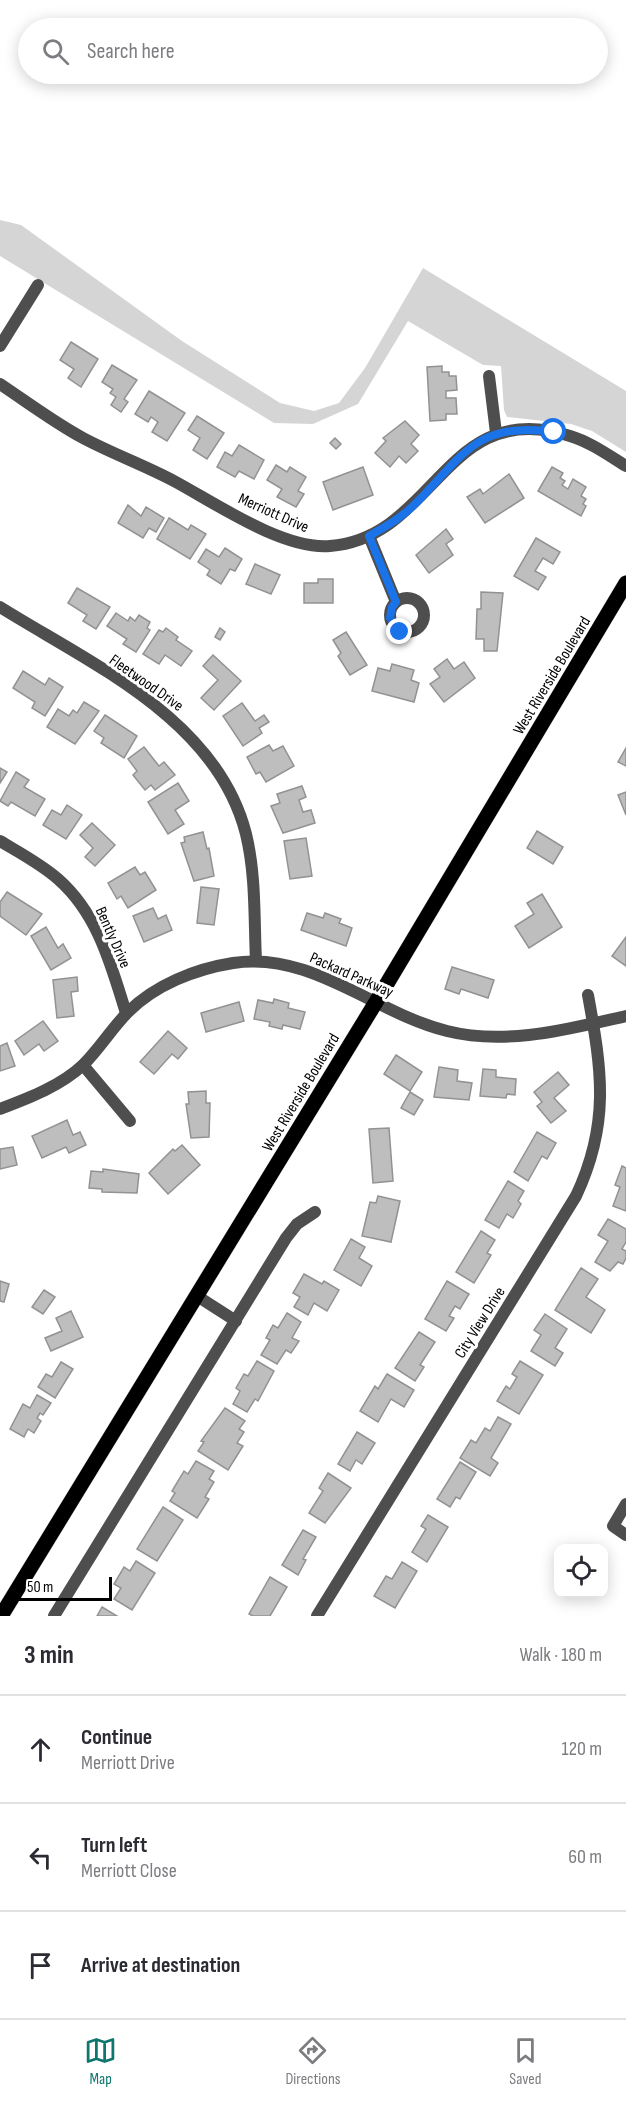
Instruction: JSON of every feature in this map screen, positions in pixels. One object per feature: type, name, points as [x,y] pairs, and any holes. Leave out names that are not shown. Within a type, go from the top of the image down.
[{"type":"main road","name":"West Riverside Boulevard","points":[[1,1616],[376,1002],[626,584]]},
{"type":"street","points":[[0,346],[38,285]]},
{"type":"street","points":[[489,376],[496,434]]},
{"type":"street","name":"Merriott Drive","points":[[0,384],[83,438],[168,478],[284,538],[314,547],[331,546],[369,536],[404,514],[460,455],[496,434],[527,429],[554,432],[584,441],[626,466]]},
{"type":"street","points":[[369,536],[396,602]]},
{"type":"street","name":"Fleetwood Drive","points":[[0,607],[147,698],[178,724],[217,771],[245,832],[251,862],[256,961]]},
{"type":"street","name":"Bently Drive","points":[[0,841],[58,879],[89,916],[110,960],[126,1013]]},
{"type":"street","name":"Packard Parkway","points":[[0,1109],[33,1096],[82,1065],[126,1013],[148,994],[172,981],[205,969],[256,961],[307,970],[420,1023],[476,1037],[507,1039],[626,1016]]},
{"type":"street","name":"City View Drive","points":[[316,1616],[576,1196],[587,1173],[600,1115],[601,1073],[588,995]]},
{"type":"street","points":[[82,1065],[130,1121]]},
{"type":"street","points":[[54,1616],[286,1238],[297,1224],[315,1212]]},
{"type":"street","points":[[197,1296],[236,1321]]},
{"type":"street","points":[[626,1504],[613,1526],[626,1535]]},
{"type":"shaded area","points":[[0,220],[21,225],[182,341],[280,403],[314,411],[339,403],[365,368],[423,268],[626,391],[626,452],[592,431],[571,424],[507,417],[504,410],[501,366],[483,365],[408,321],[358,404],[313,424],[274,423],[0,256]]},
{"type":"building","points":[[71,342],[98,359],[81,387],[68,378],[74,369],[60,360]]},
{"type":"building","points":[[112,365],[137,380],[124,399],[128,402],[121,412],[111,405],[116,397],[110,393],[113,389],[102,382]]},
{"type":"building","points":[[442,366],[442,372],[449,372],[449,376],[456,376],[457,390],[446,391],[446,398],[456,398],[457,414],[446,414],[446,420],[430,421],[427,367]]},
{"type":"building","points":[[149,391],[185,413],[167,441],[152,432],[158,422],[151,417],[148,422],[135,414]]},
{"type":"building","points":[[197,416],[224,433],[207,459],[193,450],[200,438],[188,430]]},
{"type":"building","points":[[405,421],[419,435],[411,444],[418,451],[406,463],[399,456],[390,467],[375,453],[386,441],[383,438]]},
{"type":"building","points":[[335,438],[341,444],[336,449],[330,443]]},
{"type":"building","points":[[239,445],[264,460],[254,479],[239,471],[235,477],[217,467],[225,452],[232,456]]},
{"type":"building","points":[[276,465],[287,472],[290,467],[306,477],[298,491],[304,494],[296,507],[277,497],[282,489],[267,480]]},
{"type":"building","points":[[363,467],[373,495],[333,510],[323,482]]},
{"type":"building","points":[[552,467],[563,473],[560,478],[565,481],[562,485],[568,489],[573,479],[586,487],[581,496],[586,499],[583,504],[586,506],[581,516],[538,491]]},
{"type":"building","points":[[509,474],[524,498],[485,523],[467,497],[480,489],[483,494]]},
{"type":"building","points":[[128,505],[141,516],[146,507],[164,518],[156,532],[149,528],[143,538],[118,523]]},
{"type":"building","points":[[169,518],[188,530],[191,525],[206,534],[190,559],[157,539]]},
{"type":"building","points":[[446,529],[453,539],[446,544],[453,555],[429,573],[416,555]]},
{"type":"building","points":[[536,538],[560,552],[553,564],[543,558],[535,571],[546,577],[538,590],[514,576]]},
{"type":"building","points":[[225,548],[242,559],[235,571],[230,569],[221,584],[207,575],[210,570],[198,562],[206,549],[219,557]]},
{"type":"building","points":[[255,564],[280,575],[271,594],[246,584]]},
{"type":"building","points":[[318,579],[333,579],[333,603],[304,603],[304,583],[318,583]]},
{"type":"building","points":[[77,588],[110,607],[96,629],[83,621],[87,615],[68,603]]},
{"type":"building","points":[[481,592],[503,593],[497,651],[484,651],[484,639],[476,639],[477,609],[481,609]]},
{"type":"building","points":[[116,613],[128,621],[130,617],[135,621],[139,615],[150,622],[147,628],[150,630],[136,652],[123,644],[127,639],[107,626]]},
{"type":"building","points":[[166,628],[178,637],[176,640],[192,651],[181,666],[165,655],[159,664],[143,654],[159,630],[163,632]]},
{"type":"building","points":[[220,628],[225,632],[220,640],[215,637]]},
{"type":"building","points":[[346,632],[367,665],[350,675],[338,656],[341,653],[333,640]]},
{"type":"building","points":[[213,655],[241,681],[214,710],[201,698],[218,680],[203,666]]},
{"type":"building","points":[[447,659],[454,669],[464,662],[475,678],[444,702],[430,684],[440,677],[434,669]]},
{"type":"building","points":[[392,664],[414,670],[411,680],[419,683],[414,702],[372,691],[378,668],[390,671]]},
{"type":"building","points":[[23,671],[45,685],[49,678],[63,687],[45,716],[32,708],[35,702],[13,688]]},
{"type":"building","points":[[84,702],[99,711],[75,744],[47,727],[58,709],[69,716],[73,710],[77,713]]},
{"type":"building","points":[[242,703],[255,721],[264,715],[269,722],[259,728],[262,733],[243,746],[223,716]]},
{"type":"building","points":[[105,715],[137,736],[124,758],[101,743],[104,738],[94,731]]},
{"type":"building","points":[[269,745],[273,751],[283,746],[294,766],[266,782],[260,772],[256,774],[247,757]]},
{"type":"building","points":[[144,747],[159,766],[164,762],[175,775],[155,790],[151,785],[145,790],[133,775],[137,771],[128,759]]},
{"type":"building","points":[[626,748],[626,766],[618,762]]},
{"type":"building","points":[[0,768],[7,772],[0,783]]},
{"type":"building","points":[[16,772],[29,780],[24,787],[45,799],[35,816],[11,802],[8,806],[0,801]]},
{"type":"building","points":[[178,783],[189,801],[175,810],[184,824],[168,834],[148,802]]},
{"type":"building","points":[[302,786],[306,797],[299,800],[303,812],[311,810],[315,823],[283,833],[271,806],[280,803],[277,794]]},
{"type":"building","points":[[626,792],[626,815],[618,795]]},
{"type":"building","points":[[67,805],[82,815],[66,839],[43,825],[52,810],[61,815]]},
{"type":"building","points":[[92,823],[115,845],[95,866],[85,857],[93,848],[80,835]]},
{"type":"building","points":[[537,831],[563,847],[553,864],[527,848]]},
{"type":"building","points":[[203,832],[207,849],[209,848],[214,876],[194,881],[181,843],[185,842],[184,837]]},
{"type":"building","points":[[306,838],[312,876],[290,879],[284,841]]},
{"type":"building","points":[[135,867],[140,875],[145,872],[156,890],[128,908],[121,896],[117,899],[108,883]]},
{"type":"building","points":[[201,887],[219,889],[214,925],[197,923]]},
{"type":"building","points":[[7,892],[42,914],[26,935],[0,916],[0,902]]},
{"type":"building","points":[[542,894],[562,927],[529,948],[515,926],[534,914],[527,903]]},
{"type":"building","points":[[153,908],[158,919],[166,915],[172,930],[144,942],[133,916]]},
{"type":"building","points":[[307,913],[323,918],[325,913],[341,919],[339,923],[352,928],[346,946],[301,930]]},
{"type":"building","points":[[46,927],[58,948],[63,944],[71,958],[51,970],[31,936]]},
{"type":"building","points":[[626,937],[626,966],[612,956]]},
{"type":"building","points":[[452,967],[494,980],[488,998],[461,989],[459,994],[445,989]]},
{"type":"building","points":[[77,977],[78,991],[71,992],[74,1016],[57,1018],[53,980]]},
{"type":"building","points":[[274,999],[289,1003],[288,1008],[305,1012],[300,1029],[283,1025],[282,1029],[269,1026],[270,1022],[254,1019],[258,1000],[273,1003]]},
{"type":"building","points":[[239,1002],[244,1021],[206,1032],[201,1013]]},
{"type":"building","points":[[43,1021],[58,1041],[44,1051],[39,1044],[24,1055],[15,1041]]},
{"type":"building","points":[[168,1031],[187,1048],[178,1059],[172,1054],[154,1074],[140,1062]]},
{"type":"building","points":[[7,1043],[15,1066],[0,1071],[0,1046]]},
{"type":"building","points":[[396,1055],[422,1072],[410,1091],[384,1074]]},
{"type":"building","points":[[439,1067],[458,1070],[457,1081],[472,1083],[469,1100],[434,1097]]},
{"type":"building","points":[[483,1069],[496,1070],[496,1077],[516,1079],[515,1095],[507,1094],[506,1098],[480,1096]]},
{"type":"building","points":[[558,1072],[569,1085],[554,1098],[566,1111],[551,1123],[537,1106],[542,1102],[534,1092]]},
{"type":"building","points":[[206,1091],[206,1103],[210,1103],[209,1137],[191,1138],[186,1104],[189,1104],[188,1092]]},
{"type":"building","points":[[410,1092],[423,1100],[414,1115],[401,1108]]},
{"type":"building","points":[[67,1120],[73,1135],[80,1132],[86,1145],[69,1153],[66,1147],[42,1158],[32,1136]]},
{"type":"building","points":[[389,1128],[393,1181],[373,1183],[369,1129]]},
{"type":"building","points":[[537,1132],[556,1143],[547,1159],[542,1156],[528,1181],[514,1172]]},
{"type":"building","points":[[182,1145],[200,1165],[168,1194],[149,1173],[173,1149],[175,1151]]},
{"type":"building","points":[[13,1147],[17,1165],[0,1169],[0,1149]]},
{"type":"building","points":[[622,1166],[626,1168],[626,1211],[613,1206],[620,1187],[615,1185]]},
{"type":"building","points":[[103,1169],[139,1174],[137,1193],[102,1192],[102,1189],[89,1188],[91,1171],[103,1172]]},
{"type":"building","points":[[508,1181],[524,1191],[518,1201],[521,1204],[513,1218],[507,1214],[499,1228],[485,1220]]},
{"type":"building","points":[[378,1196],[400,1201],[391,1242],[362,1236],[370,1202],[376,1203]]},
{"type":"building","points":[[608,1219],[626,1229],[626,1242],[622,1249],[626,1251],[626,1258],[623,1264],[618,1262],[610,1271],[595,1262],[608,1241],[598,1235]]},
{"type":"building","points":[[481,1231],[495,1240],[487,1253],[491,1255],[474,1283],[456,1272]]},
{"type":"building","points":[[351,1239],[365,1247],[359,1258],[372,1266],[361,1286],[334,1270]]},
{"type":"building","points":[[581,1268],[598,1279],[586,1297],[605,1310],[591,1333],[555,1310]]},
{"type":"building","points":[[304,1274],[322,1284],[324,1281],[339,1290],[327,1311],[314,1303],[308,1315],[294,1307],[300,1297],[293,1293]]},
{"type":"building","points":[[0,1281],[9,1284],[4,1302],[0,1301]]},
{"type":"building","points":[[447,1281],[469,1294],[460,1309],[455,1306],[449,1316],[454,1318],[446,1331],[425,1319]]},
{"type":"building","points":[[44,1290],[55,1297],[43,1314],[32,1307]]},
{"type":"building","points":[[71,1311],[83,1337],[51,1351],[45,1338],[62,1331],[56,1318]]},
{"type":"building","points":[[287,1313],[301,1322],[292,1338],[299,1341],[291,1353],[286,1350],[277,1364],[261,1355],[270,1340],[266,1338],[273,1325],[278,1328]]},
{"type":"building","points":[[545,1314],[567,1329],[555,1348],[563,1353],[555,1366],[531,1351],[541,1335],[534,1330]]},
{"type":"building","points":[[419,1332],[435,1342],[420,1365],[424,1367],[415,1381],[395,1368]]},
{"type":"building","points":[[257,1361],[274,1371],[258,1401],[255,1399],[247,1412],[233,1404],[240,1391],[236,1388],[244,1374],[248,1376]]},
{"type":"building","points":[[520,1361],[543,1375],[519,1414],[497,1401],[506,1386],[510,1389],[517,1377],[512,1374]]},
{"type":"building","points":[[61,1362],[73,1369],[55,1398],[38,1387],[46,1374],[52,1377]]},
{"type":"building","points":[[387,1374],[414,1390],[404,1407],[391,1399],[378,1422],[360,1411],[375,1386],[378,1389]]},
{"type":"building","points":[[37,1395],[51,1403],[43,1415],[40,1413],[37,1418],[41,1421],[34,1433],[28,1429],[24,1437],[10,1429],[23,1404],[30,1408]]},
{"type":"building","points":[[225,1408],[245,1421],[239,1429],[244,1432],[237,1443],[243,1446],[228,1470],[198,1451],[204,1442],[201,1441]]},
{"type":"building","points":[[498,1417],[511,1424],[491,1458],[498,1463],[490,1476],[460,1458],[471,1440],[476,1443],[485,1428],[490,1431]]},
{"type":"building","points":[[357,1432],[375,1443],[362,1464],[356,1460],[350,1471],[338,1464]]},
{"type":"building","points":[[196,1461],[214,1471],[209,1479],[214,1482],[205,1497],[209,1499],[197,1518],[170,1501],[175,1493],[172,1491],[184,1471],[188,1474]]},
{"type":"building","points":[[460,1462],[476,1472],[460,1499],[456,1497],[450,1507],[437,1499]]},
{"type":"building","points":[[328,1473],[351,1488],[325,1523],[309,1513],[323,1491],[319,1488]]},
{"type":"building","points":[[163,1507],[183,1520],[157,1561],[137,1549]]},
{"type":"building","points":[[428,1515],[448,1527],[427,1562],[412,1552],[426,1529],[421,1526]]},
{"type":"building","points":[[303,1530],[316,1537],[303,1559],[306,1560],[298,1575],[282,1565]]},
{"type":"building","points":[[136,1561],[155,1573],[132,1610],[114,1599],[121,1588],[114,1584],[124,1567],[130,1571]]},
{"type":"building","points":[[402,1562],[417,1571],[395,1608],[374,1596],[386,1576],[392,1579]]},
{"type":"building","points":[[270,1577],[287,1587],[270,1616],[249,1614]]},
{"type":"building","points":[[102,1607],[117,1616],[97,1616]]},
{"type":"route","points":[[400,632],[392,624],[390,618],[390,612],[396,602],[369,536],[387,527],[404,514],[448,466],[474,445],[496,434],[519,429],[554,432]]}]
